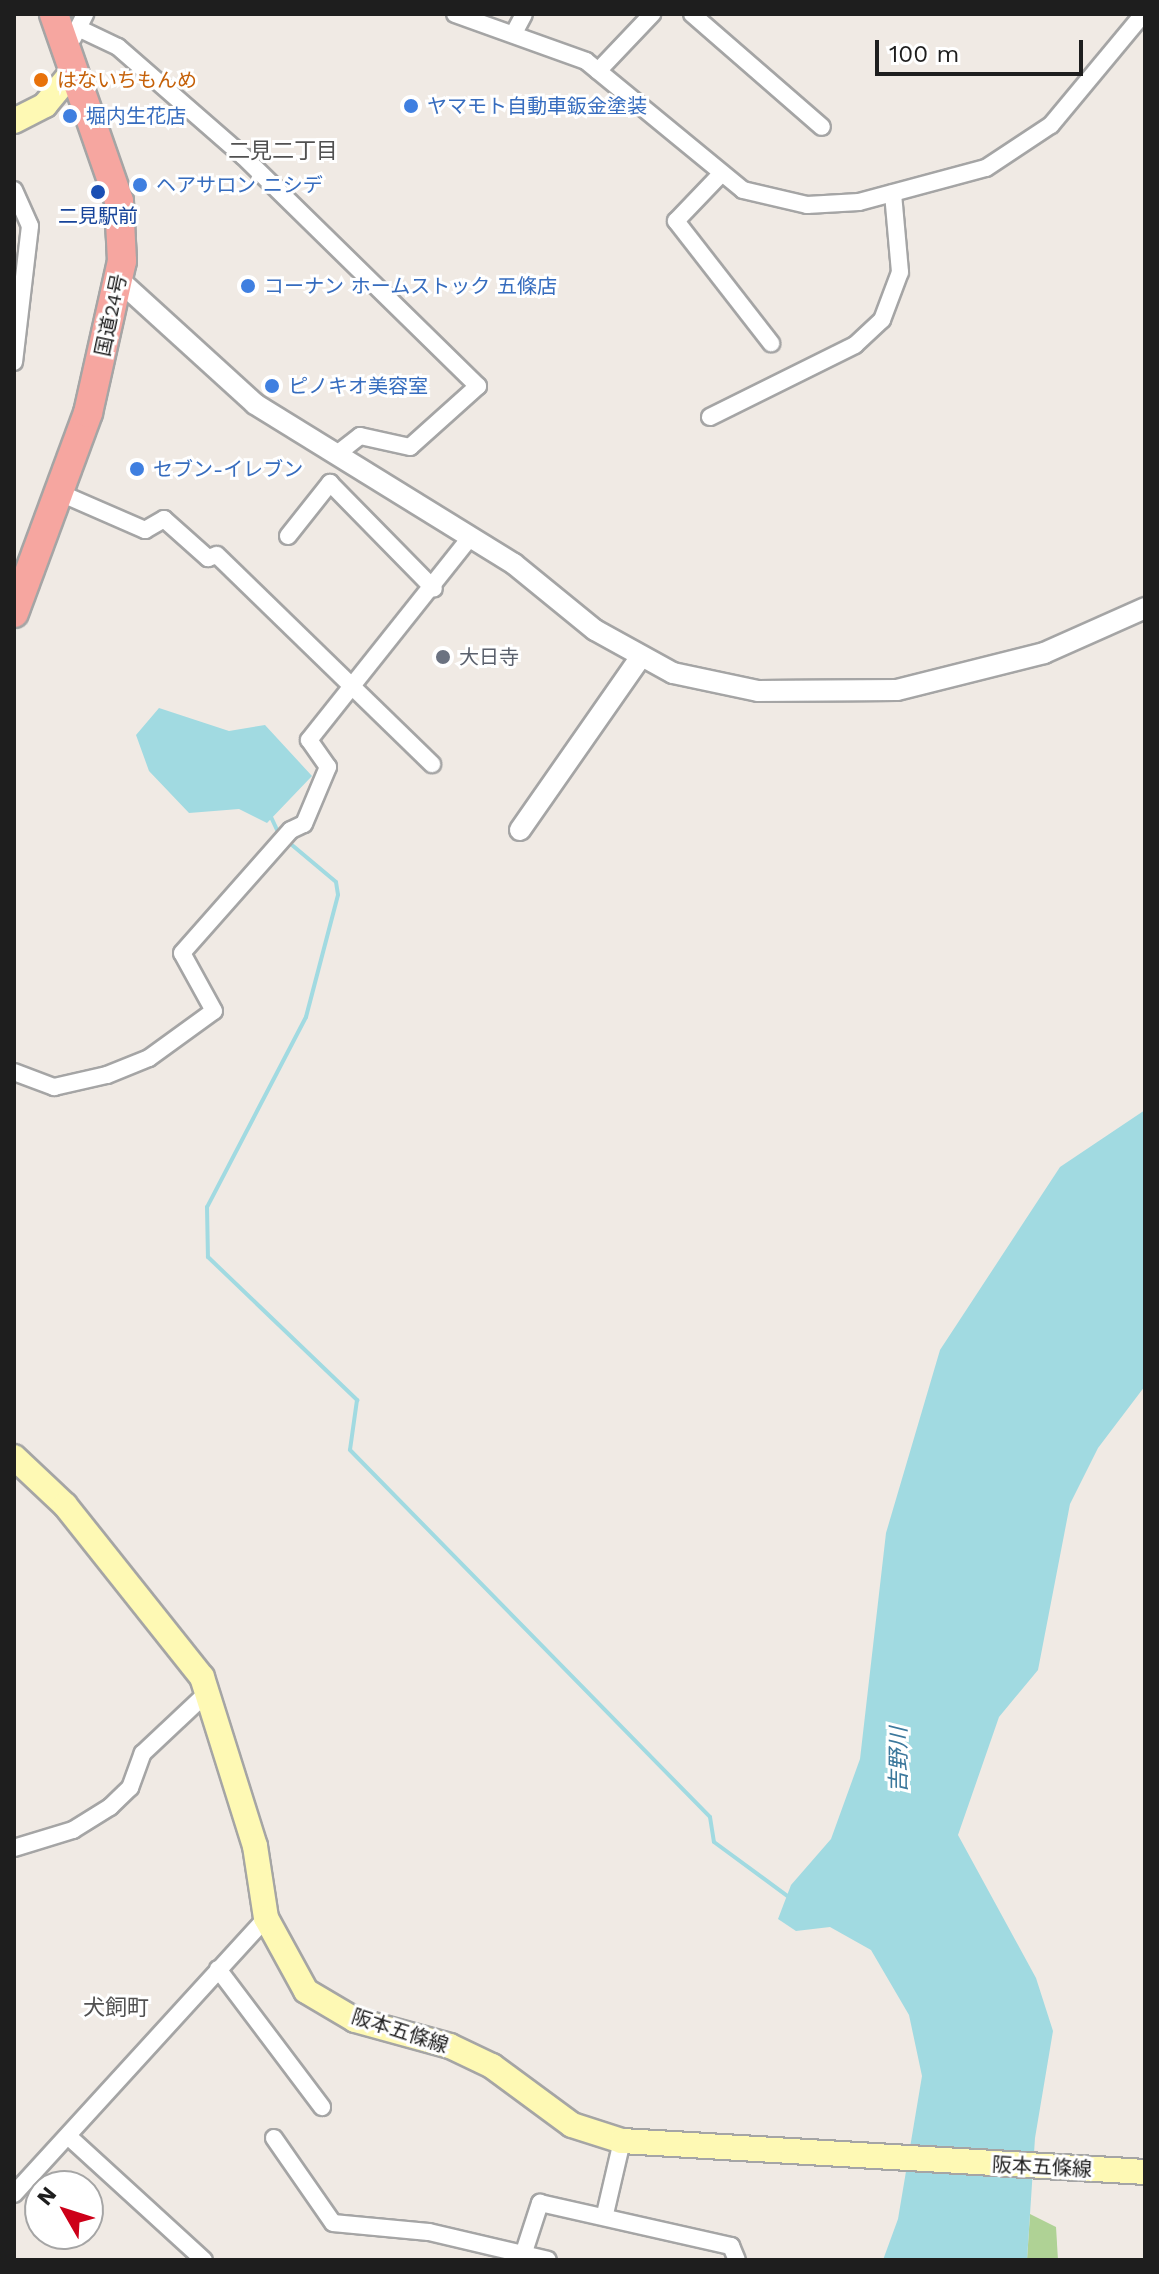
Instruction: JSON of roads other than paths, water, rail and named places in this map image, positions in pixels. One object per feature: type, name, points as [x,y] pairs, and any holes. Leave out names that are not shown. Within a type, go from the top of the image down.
[{"type":"highway","name":"国道24号","points":[[14,613],[60,493],[120,281],[119,201],[72,35]]},
{"type":"main road","points":[[14,121],[45,105],[72,35]]},
{"type":"main road","name":"阪本五條線","points":[[14,1457],[65,1505],[166,1628],[207,1693],[255,1846],[266,1918],[306,1991],[355,2020],[450,2046],[492,2066],[572,2125],[622,2141],[877,2159],[1145,2172]]},
{"type":"street","points":[[455,14],[514,33],[598,71],[743,190],[807,205],[893,193],[986,168],[1032,142],[1143,14]]},
{"type":"street","points":[[514,33],[524,14]]},
{"type":"street","points":[[598,71],[652,14]]},
{"type":"street","points":[[692,14],[822,127]]},
{"type":"street","points":[[72,35],[118,47],[243,156],[478,386],[410,447],[360,436],[336,455]]},
{"type":"street","points":[[721,174],[676,221],[771,343]]},
{"type":"street","points":[[14,190],[30,226],[14,362]]},
{"type":"street","points":[[710,417],[855,345],[882,320],[900,272],[893,193]]},
{"type":"street","points":[[120,281],[255,404],[469,539],[640,658],[758,691],[897,690],[1044,653],[1145,608]]},
{"type":"street","points":[[288,536],[330,483],[434,589]]},
{"type":"street","points":[[60,493],[145,530],[164,519],[208,558],[217,555],[357,687],[432,764]]},
{"type":"street","points":[[14,1072],[54,1087],[107,1075],[149,1058],[214,1011],[182,953],[285,836],[304,824],[324,787],[328,767],[309,740],[357,687],[469,539]]},
{"type":"street","points":[[520,830],[640,658]]},
{"type":"street","points":[[14,1848],[73,1830],[110,1807],[130,1788],[143,1753],[207,1693]]},
{"type":"street","points":[[14,2194],[266,1918]]},
{"type":"street","points":[[218,1969],[322,2107]]},
{"type":"street","points":[[68,2136],[204,2260]]},
{"type":"street","points":[[274,2138],[333,2223],[524,2252],[548,2260]]},
{"type":"street","points":[[605,2214],[622,2141]]},
{"type":"street","points":[[524,2252],[540,2203],[605,2214],[731,2246],[737,2260]]},
{"type":"water","points":[[159,708],[229,731],[265,725],[312,776],[267,823],[239,809],[189,813],[149,771],[136,735]]},
{"type":"water","name":"吉野川","points":[[1145,1110],[1145,1386],[1098,1448],[1070,1504],[1038,1670],[999,1717],[958,1835],[1036,1978],[1053,2031],[1035,2138],[1027,2260],[883,2260],[898,2219],[922,2076],[909,2015],[871,1950],[830,1927],[796,1931],[778,1919],[791,1885],[831,1839],[860,1759],[886,1533],[940,1350],[1060,1167]]},
{"type":"waterway","points":[[271,817],[279,834]]},
{"type":"waterway","points":[[286,840],[336,882],[338,895],[306,1017],[207,1207],[208,1257],[357,1400],[350,1450],[710,1817],[714,1842],[789,1897]]},
{"type":"place","name":"はないちもんめ","points":[[41,80]]},
{"type":"place","name":"ヤマモト自動車鈑金塗装","points":[[411,106]]},
{"type":"place","name":"堀内生花店","points":[[70,116]]},
{"type":"place","name":"ヘアサロン ニシデ","points":[[140,185]]},
{"type":"place","name":"二見駅前","points":[[98,192]]},
{"type":"place","name":"コーナン ホームストック 五條店","points":[[248,286]]},
{"type":"place","name":"ピノキオ美容室","points":[[272,386]]},
{"type":"place","name":"セブン-イレブン","points":[[137,469]]},
{"type":"place","name":"大日寺","points":[[443,657]]},
{"type":"district","name":"二見二丁目","points":[[283,151]]},
{"type":"district","name":"犬飼町","points":[[116,2008]]}]
